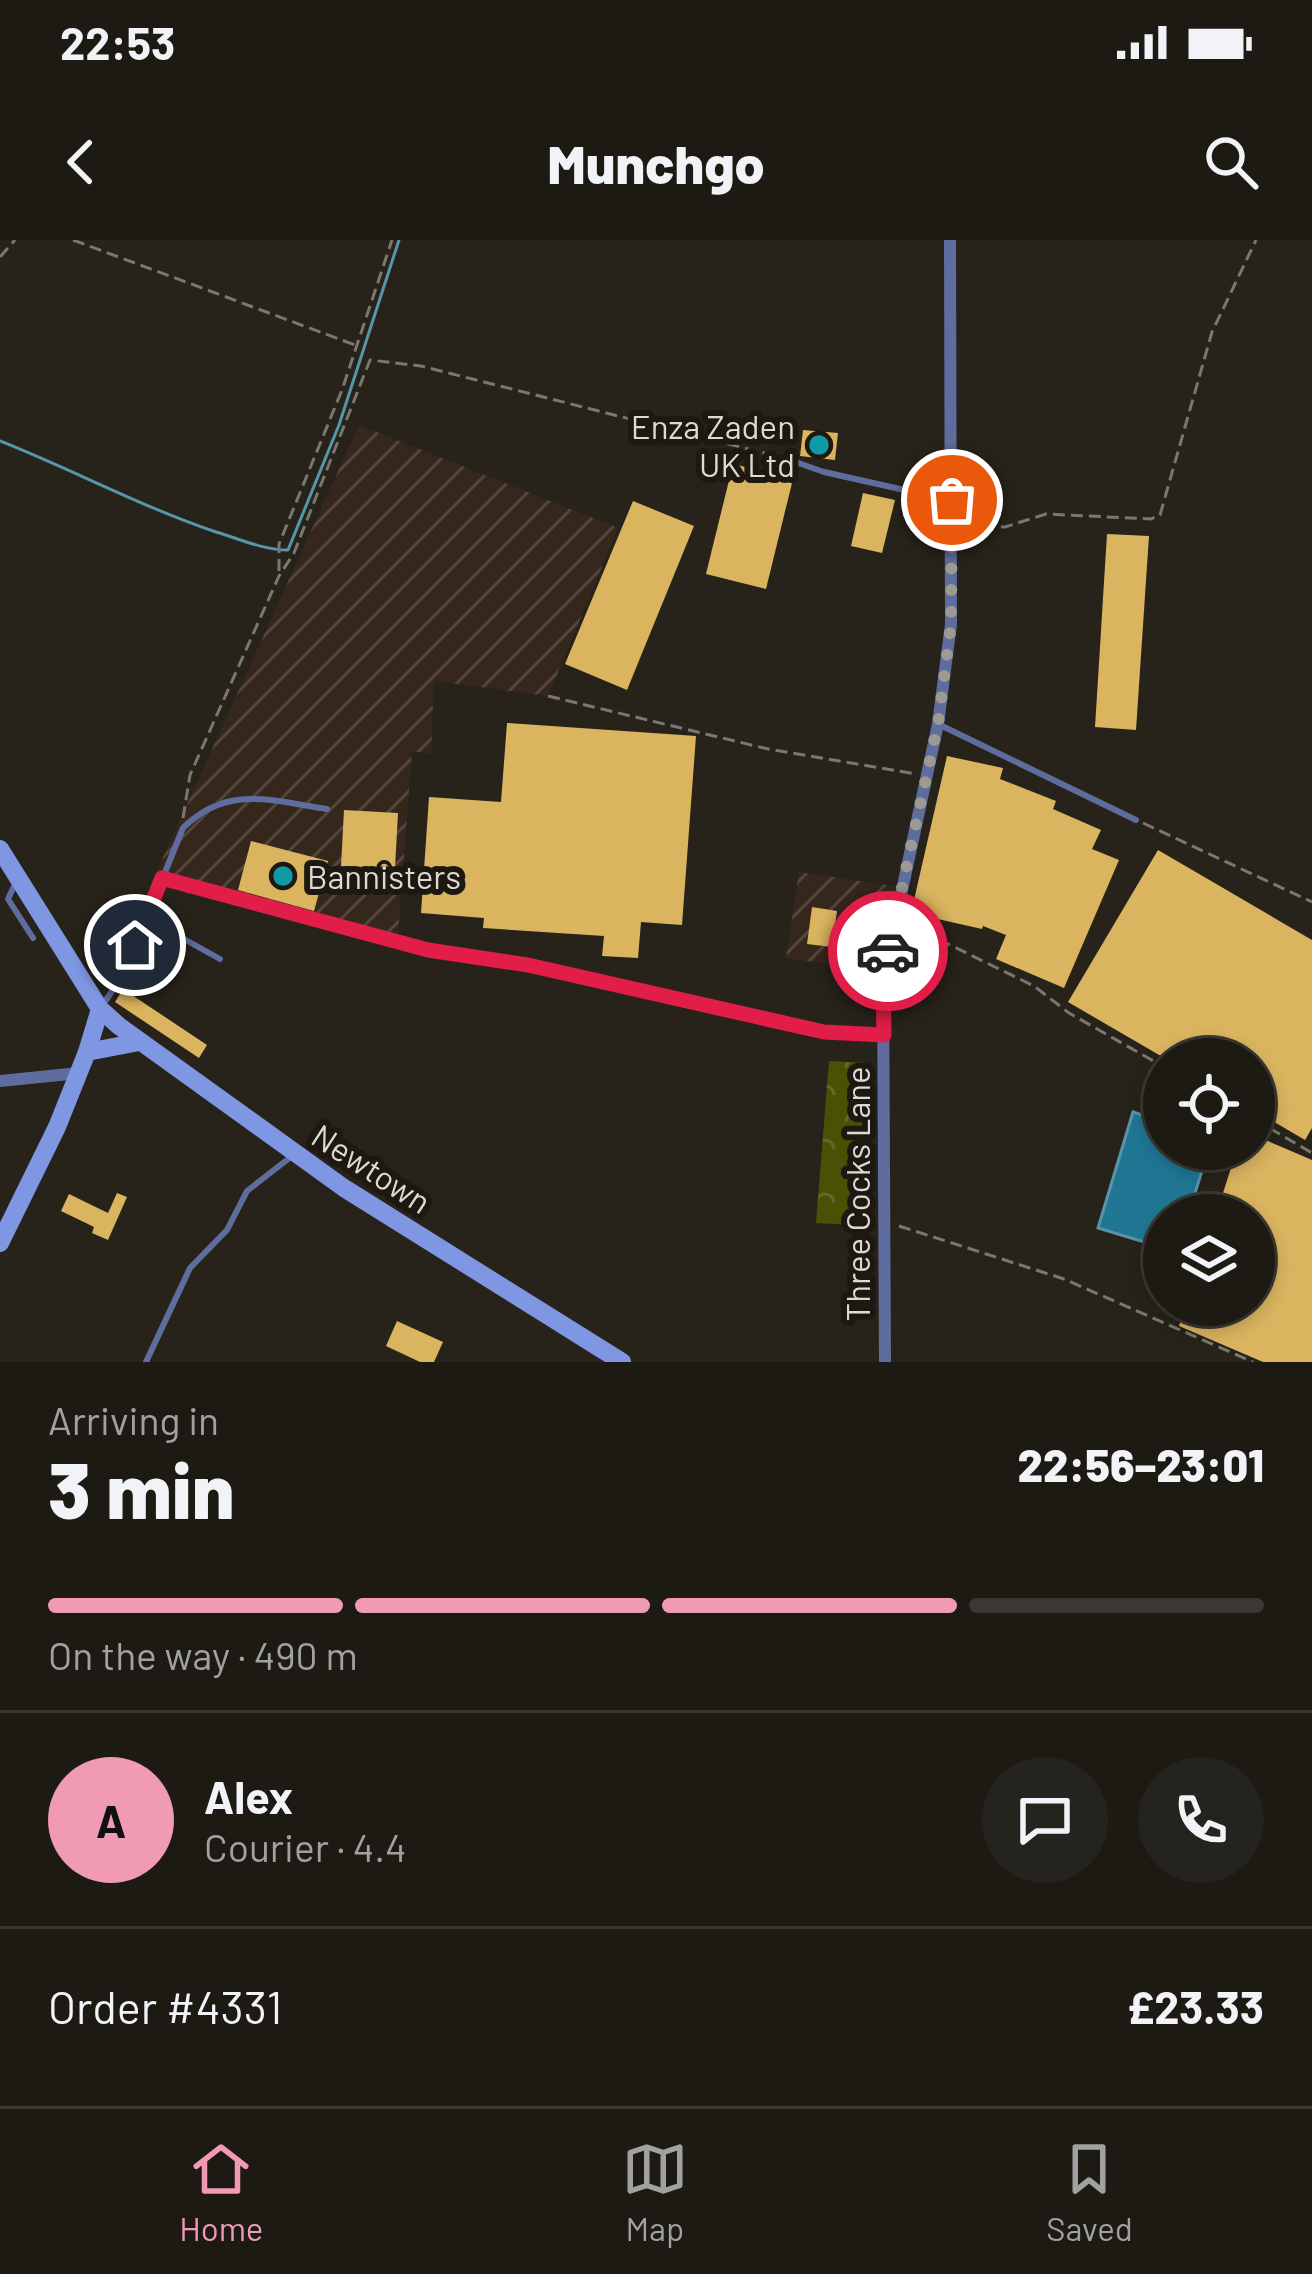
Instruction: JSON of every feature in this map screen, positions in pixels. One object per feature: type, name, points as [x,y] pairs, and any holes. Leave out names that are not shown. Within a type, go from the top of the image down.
[{"type":"main road","name":"Newtown","points":[[0,849],[100,1009],[139,1042],[295,1154],[622,1362]]},
{"type":"main road","points":[[0,1243],[79,1073],[100,1009]]},
{"type":"main road","points":[[87,1052],[139,1042]]},
{"type":"street","name":"Three Cocks Lane","points":[[885,1362],[883,978],[938,724],[951,624],[950,240]]},
{"type":"street","points":[[0,1081],[79,1073]]},
{"type":"lane","points":[[784,458],[824,472],[952,500]]},
{"type":"lane","points":[[938,724],[1136,820]]},
{"type":"lane","points":[[100,1009],[124,973],[183,828],[233,799],[327,809]]},
{"type":"lane","points":[[162,878],[428,950],[528,965],[824,1032],[884,1035]]},
{"type":"lane","points":[[18,879],[8,899],[33,938]]},
{"type":"lane","points":[[146,918],[220,959]]},
{"type":"lane","points":[[146,1362],[190,1268],[227,1230],[247,1191],[295,1154]]},
{"type":"path","points":[[0,257],[15,240]]},
{"type":"path","points":[[73,240],[357,346]]},
{"type":"path","points":[[280,576],[279,544],[357,346],[392,240]]},
{"type":"path","points":[[953,524],[1005,527],[1046,514],[1151,519],[1160,515],[1212,332],[1256,240]]},
{"type":"path","points":[[183,828],[190,776],[294,553],[370,360],[421,366],[784,458]]},
{"type":"path","points":[[548,696],[768,749],[927,776]]},
{"type":"path","points":[[1136,820],[1312,902]]},
{"type":"path","points":[[893,922],[917,926],[1034,986],[1143,1055]]},
{"type":"path","points":[[1275,1131],[1312,1153]]},
{"type":"path","points":[[886,1222],[1064,1279],[1253,1362]]},
{"type":"shaded area","points":[[359,425],[618,528],[548,696],[434,681],[431,754],[412,751],[397,947],[151,884]]},
{"type":"shaded area","points":[[799,872],[900,887],[882,972],[786,958]]},
{"type":"green space","points":[[829,1061],[867,1063],[854,1225],[816,1223]]},
{"type":"water","points":[[1133,1112],[1143,1115],[1143,1170],[1202,1170],[1195,1194],[1143,1194],[1143,1242],[1098,1228]]},
{"type":"building","name":"Enza Zaden UK Ltd","points":[[803,430],[838,433],[835,460],[800,456]]},
{"type":"building","points":[[733,464],[793,479],[766,589],[706,574]]},
{"type":"building","points":[[863,493],[895,500],[882,553],[851,546]]},
{"type":"building","points":[[633,501],[694,526],[627,690],[565,664]]},
{"type":"building","points":[[1107,534],[1149,536],[1136,730],[1095,727]]},
{"type":"building","points":[[507,723],[696,736],[682,925],[641,922],[638,958],[602,956],[604,936],[483,928],[484,918],[421,913],[429,797],[501,802]]},
{"type":"building","points":[[947,756],[1003,768],[1000,779],[1056,801],[1053,809],[1101,830],[1092,849],[1119,860],[1064,988],[996,959],[1006,935],[911,913]]},
{"type":"building","points":[[344,810],[398,813],[395,868],[341,866]]},
{"type":"building","name":"Bannisters","points":[[251,841],[328,861],[314,911],[238,890]]},
{"type":"building","points":[[1158,850],[1312,940],[1312,1128],[1305,1140],[1275,1122],[1275,1038],[1143,1038],[1143,1046],[1068,1002]]},
{"type":"building","points":[[812,907],[837,911],[832,947],[807,944]]},
{"type":"building","points":[[123,989],[207,1045],[199,1058],[115,1002]]},
{"type":"building","points":[[1275,1144],[1312,1160],[1312,1362],[1263,1362],[1179,1326],[1275,1326],[1275,1194],[1223,1194],[1230,1170],[1275,1170]]},
{"type":"building","points":[[117,1193],[127,1197],[108,1240],[92,1233],[94,1227],[61,1211],[69,1194],[108,1213]]},
{"type":"building","points":[[397,1321],[443,1342],[434,1362],[420,1362],[386,1346]]},
{"type":"waterway","points":[[0,441],[188,522],[288,550],[339,425],[399,240]]},
{"type":"way so far","points":[[888,951],[938,724],[951,624],[952,500]]},
{"type":"place","name":"Enza Zaden UK Ltd","points":[[819,445]]},
{"type":"place","name":"Bannisters","points":[[283,876]]},
{"type":"route","points":[[135,945],[162,878],[428,950],[528,965],[824,1032],[884,1035],[883,978],[888,951]]}]
